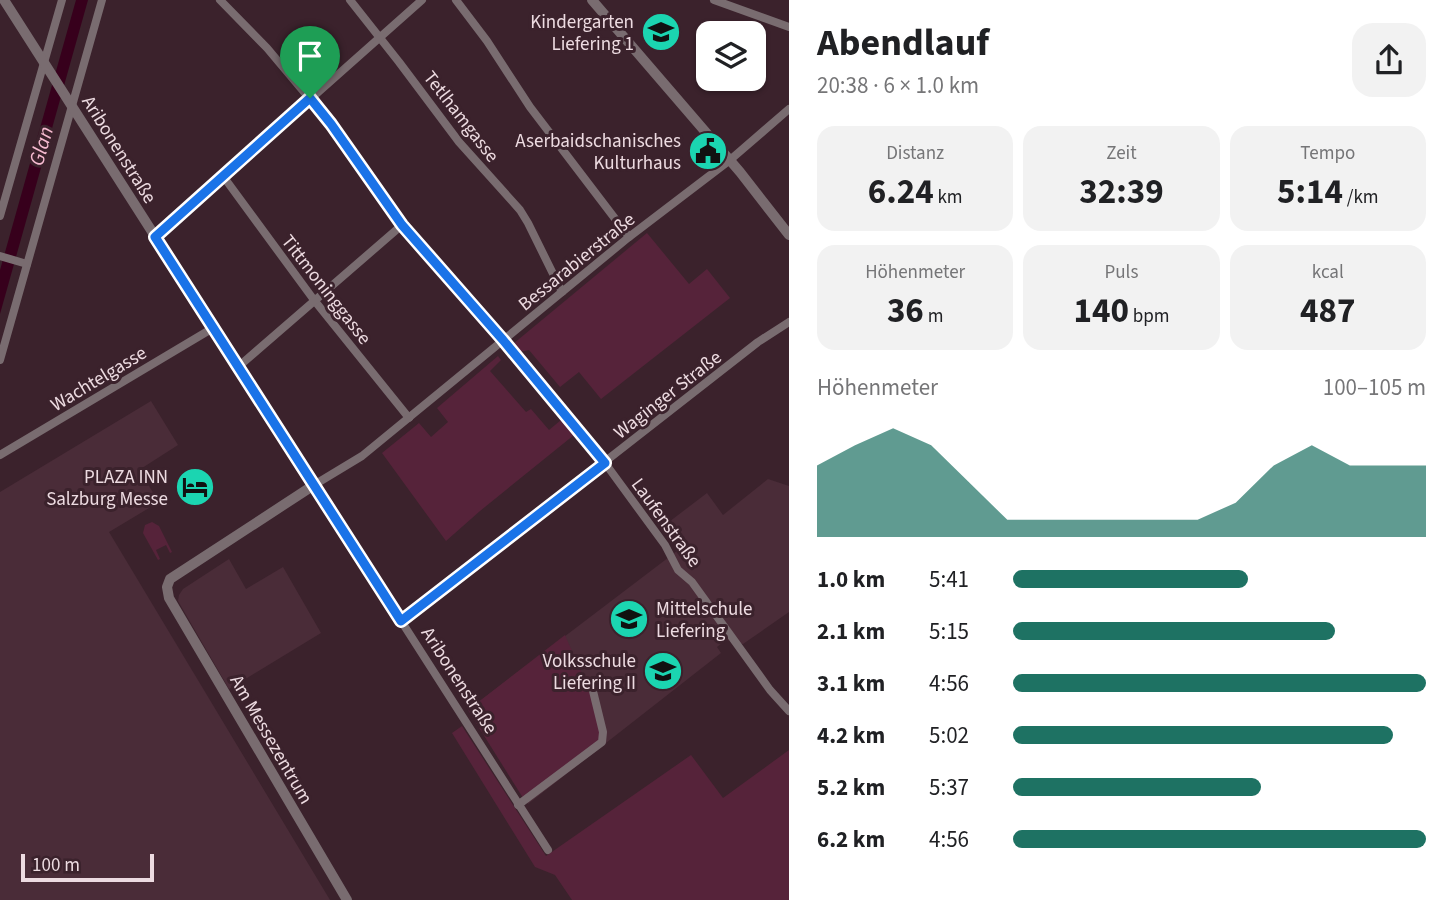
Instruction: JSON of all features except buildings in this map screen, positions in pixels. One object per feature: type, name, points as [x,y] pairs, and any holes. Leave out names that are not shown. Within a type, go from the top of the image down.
[{"type":"street","name":"Aribonenstraße","points":[[4,0],[548,850]]},
{"type":"street","points":[[0,216],[46,66],[62,0]]},
{"type":"street","points":[[0,360],[23,262],[102,0]]},
{"type":"street","name":"Laufenstraße","points":[[220,0],[267,48],[310,98],[402,225],[503,340],[605,463],[665,545],[678,570],[692,582],[770,690],[789,711]]},
{"type":"street","name":"Tetlhamgasse","points":[[350,0],[459,142],[520,210],[562,292]]},
{"type":"street","points":[[155,237],[422,0]]},
{"type":"street","points":[[456,0],[487,41],[530,107],[629,237]]},
{"type":"street","points":[[592,0],[756,191],[789,235]]},
{"type":"street","points":[[715,0],[789,27]]},
{"type":"street","name":"Bessarabierstraße","points":[[314,485],[362,456],[629,237],[730,160],[789,109]]},
{"type":"street","name":"Tittmoninggasse","points":[[223,176],[314,300],[409,418]]},
{"type":"street","points":[[238,367],[402,225]]},
{"type":"street","points":[[0,256],[23,262]]},
{"type":"street","name":"Waginger Straße","points":[[401,621],[758,342],[789,321]]},
{"type":"street","name":"Wachtelgasse","points":[[0,455],[213,328]]},
{"type":"street","name":"Am Messezentrum","points":[[314,485],[170,579],[167,587],[168,594],[347,900]]},
{"type":"street","points":[[518,804],[602,742],[603,732],[592,687]]},
{"type":"shaded area","points":[[647,233],[689,284],[707,269],[730,298],[601,399],[579,372],[560,387],[529,350],[519,352],[513,344]]},
{"type":"shaded area","points":[[498,356],[501,360],[490,371],[526,412],[531,409],[549,430],[561,420],[574,435],[446,541],[382,453],[419,423],[431,437],[448,422],[437,408]]},
{"type":"shaded area","points":[[151,401],[178,445],[139,470],[159,502],[109,532],[330,900],[0,900],[0,492]]},
{"type":"shaded area","points":[[768,479],[789,486],[789,612],[743,644],[726,640],[717,647],[721,653],[528,804],[468,710],[677,551],[661,528],[707,493],[723,515]]},
{"type":"shaded area","points":[[152,522],[159,526],[172,552],[170,553],[166,545],[156,550],[160,559],[158,560],[143,533],[145,525]]},
{"type":"shaded area","points":[[229,559],[246,589],[283,567],[321,633],[229,689],[178,601],[183,589]]},
{"type":"shaded area","points":[[565,635],[593,704],[599,731],[598,741],[523,798],[468,710]]},
{"type":"shaded area","points":[[462,726],[546,856],[691,755],[723,798],[789,750],[789,900],[572,900],[555,875],[535,867],[452,733]]},
{"type":"water","name":"Glan","points":[[76,0],[88,0],[0,314],[0,270]]},
{"type":"place","name":"Kindergarten Liefering 1","points":[[661,32]]},
{"type":"place","name":"Aserbaidschanisches Kulturhaus","points":[[708,151]]},
{"type":"place","name":"PLAZA INN Salzburg Messe","points":[[195,487]]},
{"type":"place","name":"Mittelschule Liefering","points":[[629,619]]},
{"type":"place","name":"Volksschule Liefering II","points":[[663,671]]},
{"type":"route","points":[[310,98],[402,225],[503,340],[605,463],[401,621],[155,237],[310,98]]}]
